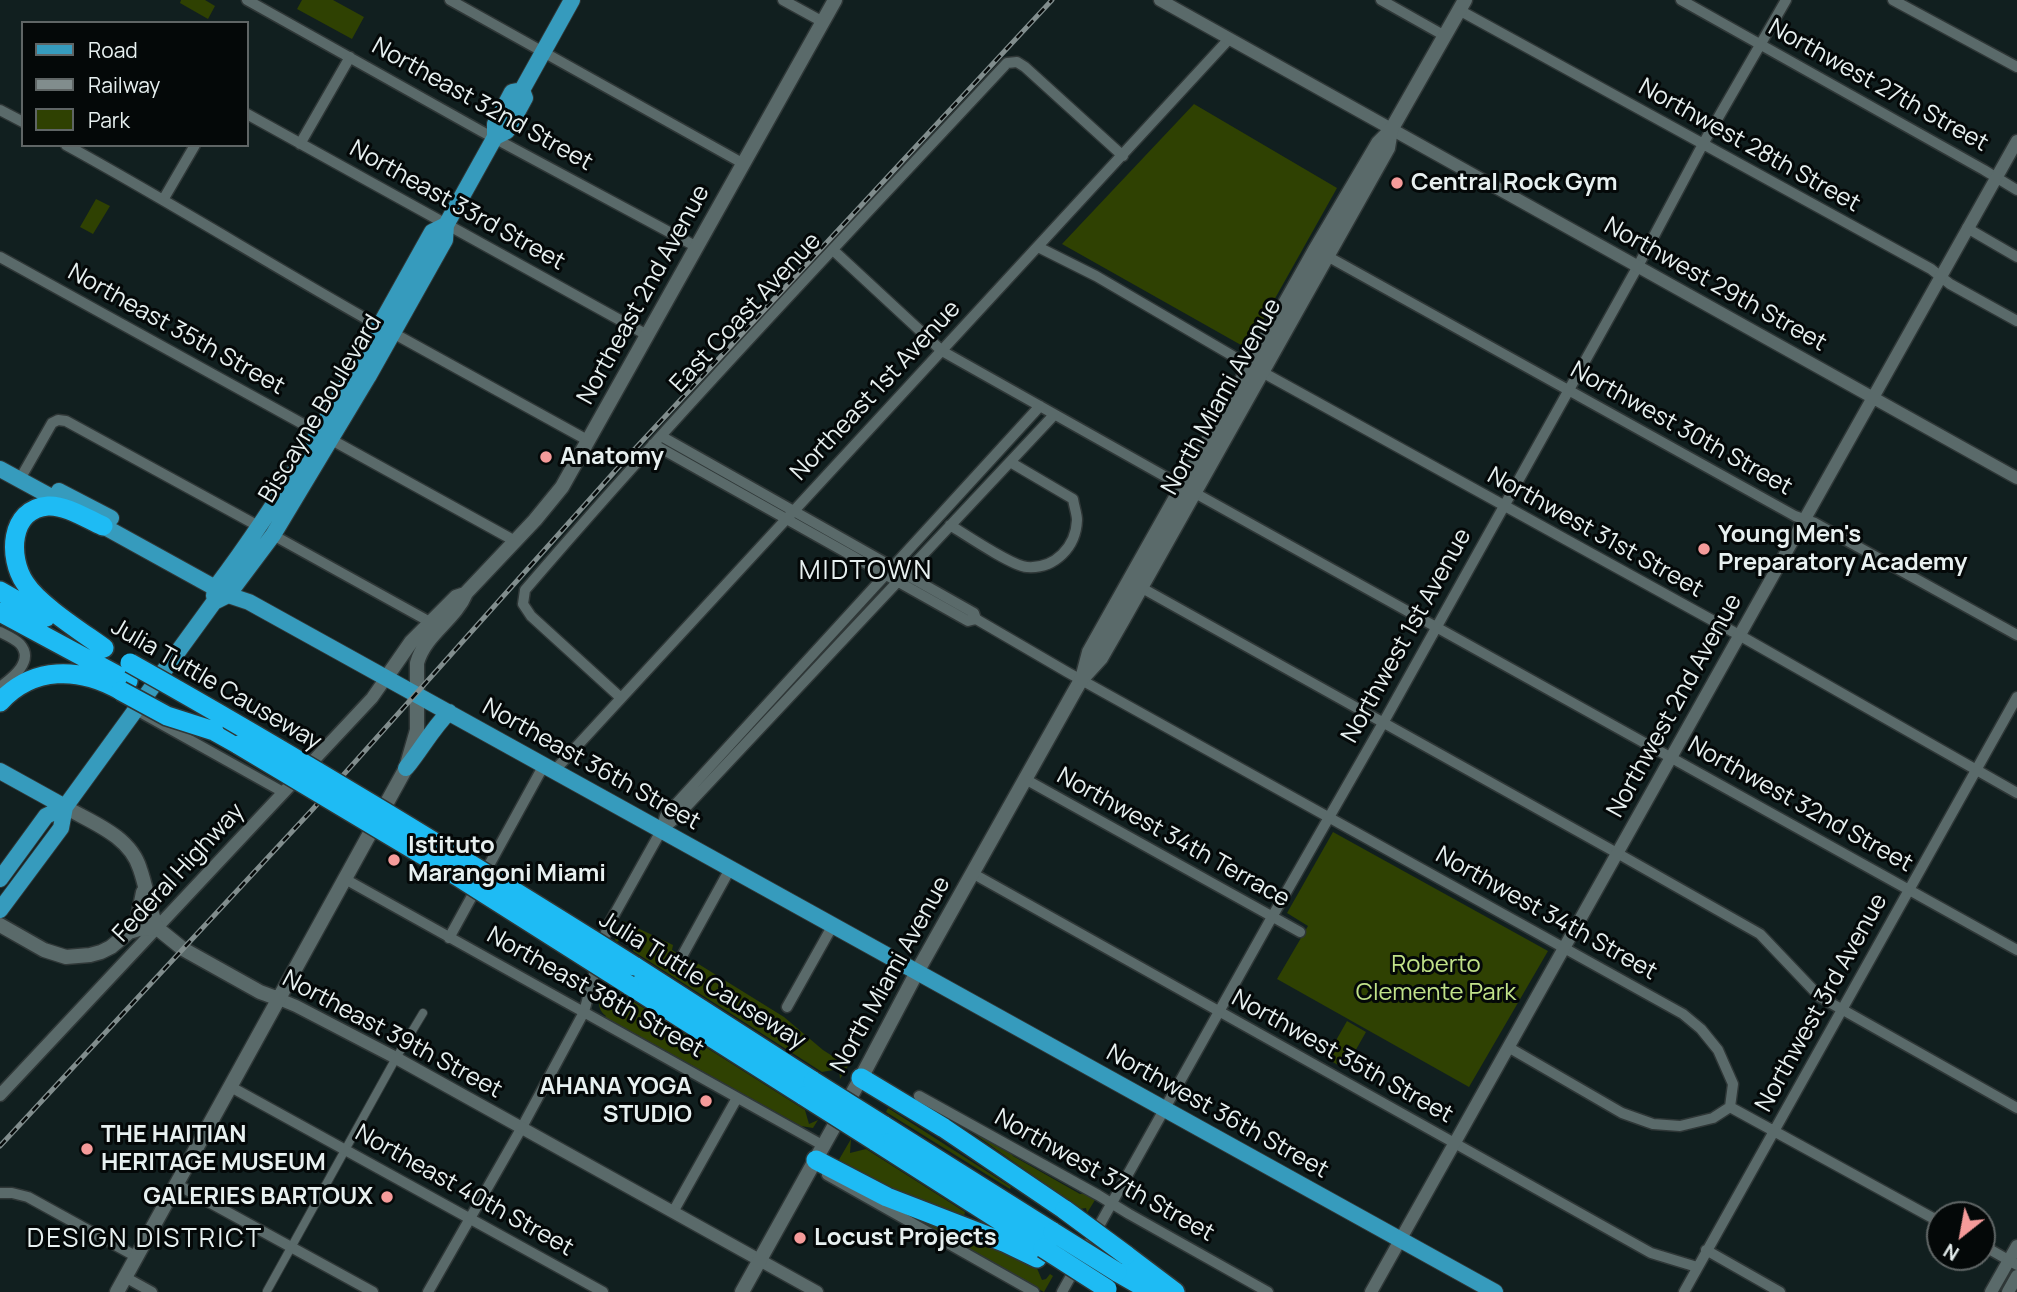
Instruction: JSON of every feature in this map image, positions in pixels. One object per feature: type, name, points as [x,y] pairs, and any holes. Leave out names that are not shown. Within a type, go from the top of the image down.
[{"type":"highway","points":[[103,526],[60,508],[41,508],[32,511],[21,522],[14,546],[17,566],[29,589],[39,600],[104,648]]},
{"type":"highway","name":"Julia Tuttle Causeway","points":[[0,591],[104,648],[126,678],[236,723],[421,834],[631,976],[879,1133],[1044,1246],[1112,1280]]},
{"type":"highway","name":"Julia Tuttle Causeway","points":[[0,612],[126,678],[631,976]]},
{"type":"highway","points":[[0,702],[20,684],[50,674],[102,681],[126,678]]},
{"type":"highway","points":[[861,1077],[944,1128],[1065,1210],[1112,1280],[1152,1292]]},
{"type":"highway","points":[[817,1158],[887,1197],[1006,1243],[1044,1246],[1112,1280],[1145,1292]]},
{"type":"highway","points":[[1112,1280],[1175,1292]]},
{"type":"main road","name":"Biscayne Boulevard","points":[[0,910],[61,828],[65,807],[226,591],[266,531],[386,329],[445,240],[446,225],[495,137],[495,124],[512,92],[522,90],[572,0]]},
{"type":"main road","name":"Northeast 2nd Avenue","points":[[117,1292],[407,768],[417,730],[417,663],[425,644],[462,603],[466,593],[556,496],[589,442],[835,0]]},
{"type":"main road","name":"North Miami Avenue","points":[[742,1292],[917,971],[1081,680],[1089,652],[1189,490],[1286,316],[1299,279],[1378,143],[1391,130],[1462,5]]},
{"type":"main road","name":"North Miami Avenue","points":[[1081,680],[1101,658],[1142,588],[1189,490],[1205,474],[1256,369],[1327,256],[1388,148],[1391,130]]},
{"type":"main road","name":"Northeast 36th Street","points":[[0,458],[226,591]]},
{"type":"main road","name":"Northeast 36th Street","points":[[0,469],[418,695],[917,971]]},
{"type":"main road","points":[[1124,618],[1130,594],[1189,490]]},
{"type":"main road","name":"Northeast 2nd Avenue","points":[[386,678],[411,642],[456,597],[466,593]]},
{"type":"main road","points":[[407,768],[437,724],[449,712]]},
{"type":"main road","points":[[0,771],[115,835],[126,844],[139,865],[149,909],[157,929],[129,932]]},
{"type":"main road","name":"Biscayne Boulevard","points":[[0,879],[46,816],[65,807]]},
{"type":"main road","points":[[0,925],[44,950],[66,957],[101,953],[129,932],[138,917],[144,884]]},
{"type":"main road","name":"Northeast 39th Street","points":[[157,929],[183,948],[260,992],[279,999]]},
{"type":"main road","name":"Northwest 36th Street","points":[[917,971],[1494,1292]]},
{"type":"street","name":"Northeast 32nd Street","points":[[247,0],[697,247]]},
{"type":"street","points":[[450,0],[744,164]]},
{"type":"street","points":[[783,0],[823,22]]},
{"type":"street","name":"Northwest 29th Street","points":[[1160,0],[2017,478]]},
{"type":"street","points":[[1381,0],[1445,36]]},
{"type":"street","name":"Northwest 27th Street","points":[[1681,0],[2017,190]]},
{"type":"street","name":"Northwest 1st Avenue","points":[[1062,1292],[1786,0]]},
{"type":"street","points":[[1893,0],[2017,67]]},
{"type":"street","name":"Northwest 28th Street","points":[[1462,5],[1703,144],[1931,269],[1950,284],[2017,321]]},
{"type":"street","name":"Northeast 1st Avenue","points":[[449,938],[549,768],[621,698],[1230,39]]},
{"type":"street","points":[[300,144],[350,57]]},
{"type":"street","name":"East Coast Avenue","points":[[621,698],[531,616],[523,604],[525,590],[657,440],[1007,62],[1017,62],[1025,67],[1123,156]]},
{"type":"street","points":[[0,110],[21,121]]},
{"type":"street","name":"Northeast 33rd Street","points":[[248,115],[648,335]]},
{"type":"street","name":"Northwest 2nd Avenue","points":[[1371,1292],[2017,141]]},
{"type":"street","points":[[70,147],[257,257],[589,442]]},
{"type":"street","points":[[163,200],[194,147]]},
{"type":"street","points":[[1968,228],[2017,257]]},
{"type":"street","name":"Northwest 31st Street","points":[[1038,247],[1096,276],[1256,369],[1739,635],[2017,793]]},
{"type":"street","points":[[833,250],[942,351],[1189,490]]},
{"type":"street","name":"Northwest 30th Street","points":[[1327,256],[1795,516],[1815,523],[2017,635]]},
{"type":"street","name":"Northeast 35th Street","points":[[0,257],[516,541]]},
{"type":"street","points":[[428,1292],[584,1012],[605,934],[661,831],[665,816],[1040,406]]},
{"type":"street","points":[[661,831],[1054,415]]},
{"type":"street","points":[[24,472],[50,426],[58,420],[75,424],[430,622]]},
{"type":"street","name":"Northwest 34th Street","points":[[657,440],[901,578],[974,613],[976,620],[1081,680],[1684,1014],[1701,1028],[1718,1050],[1733,1084],[1730,1107]]},
{"type":"street","points":[[950,526],[1023,566],[1049,564],[1062,557],[1074,536],[1077,519],[1073,499],[995,453]]},
{"type":"street","name":"Northwest 32nd Street","points":[[1189,490],[2017,950]]},
{"type":"street","points":[[1142,588],[1760,934],[1820,997],[2017,1108]]},
{"type":"street","points":[[0,632],[20,644],[24,653],[22,667],[0,687]]},
{"type":"street","name":"Federal Highway","points":[[0,1095],[372,698],[386,678]]},
{"type":"street","name":"Northwest 3rd Avenue","points":[[1684,1292],[2017,697]]},
{"type":"street","points":[[136,709],[283,792]]},
{"type":"street","name":"Northwest 34th Terrace","points":[[1026,779],[1300,932]]},
{"type":"street","points":[[681,958],[730,869]]},
{"type":"street","name":"Northwest 35th Street","points":[[972,873],[1651,1253],[1697,1267]]},
{"type":"street","name":"Northeast 38th Street","points":[[345,879],[737,1098],[817,1158],[1034,1292]]},
{"type":"street","points":[[787,1007],[833,925]]},
{"type":"street","name":"Northeast 39th Street","points":[[279,999],[396,1058],[817,1292]]},
{"type":"street","points":[[267,1290],[423,1013]]},
{"type":"street","points":[[1508,1047],[1622,1113],[1653,1124],[1680,1126],[1713,1118],[1730,1107],[1926,1214]]},
{"type":"street","name":"Northeast 40th Street","points":[[231,1087],[603,1292]]},
{"type":"street","name":"Northwest 37th Street","points":[[919,1096],[1268,1292]]},
{"type":"street","points":[[673,1212],[737,1098]]},
{"type":"street","points":[[176,1184],[373,1292]]},
{"type":"street","points":[[0,1193],[28,1196],[136,1257]]},
{"type":"street","points":[[1991,1292],[2013,1262],[2017,1245]]},
{"type":"street","points":[[1706,1250],[1780,1292]]},
{"type":"street","points":[[1996,1253],[2013,1262]]},
{"type":"street","points":[[2008,1292],[2017,1276]]},
{"type":"street","points":[[125,1277],[152,1292]]},
{"type":"green space","points":[[181,0],[205,0],[215,6],[208,19],[180,3]]},
{"type":"green space","points":[[302,0],[333,0],[364,17],[352,39],[297,9]]},
{"type":"green space","points":[[1194,104],[1337,188],[1250,343],[1241,345],[1062,244]]},
{"type":"green space","points":[[96,199],[110,206],[93,234],[80,227]]},
{"type":"green space","name":"Roberto Clemente Park","points":[[1333,832],[1548,951],[1469,1087],[1277,979],[1308,926],[1287,913]]},
{"type":"green space","points":[[623,921],[673,945],[672,950],[784,1017],[823,1050],[848,1066],[840,1079],[839,1069],[822,1072],[633,951],[638,938],[627,936],[617,942],[617,931],[621,929]]},
{"type":"green space","points":[[603,982],[606,984],[603,992],[607,1005],[614,1009],[620,993],[805,1110],[809,1124],[818,1120],[813,1128],[801,1126],[605,1017],[599,1004]]},
{"type":"green space","points":[[1347,1021],[1366,1032],[1345,1069],[1326,1058]]},
{"type":"green space","points":[[888,1108],[1011,1187],[1010,1189],[886,1112]]},
{"type":"green space","points":[[959,1123],[1080,1194],[1086,1193],[1095,1200],[1087,1213],[1086,1208],[1080,1209]]},
{"type":"green space","points":[[851,1139],[850,1153],[866,1149],[965,1212],[963,1221],[895,1195],[837,1163]]},
{"type":"green space","points":[[855,1188],[970,1235],[1036,1266],[1042,1280],[1050,1274],[1053,1276],[1044,1292]]},
{"type":"railway","points":[[0,1146],[312,810],[633,451],[1052,0]]},
{"type":"place","name":"Central Rock Gym","points":[[1397,183]]},
{"type":"place","name":"Anatomy","points":[[546,457]]},
{"type":"place","name":"Young Men's Preparatory Academy","points":[[1704,549]]},
{"type":"place","name":"Istituto Marangoni Miami","points":[[394,860]]},
{"type":"place","name":"AHANA YOGA STUDIO","points":[[706,1101]]},
{"type":"place","name":"THE HAITIAN HERITAGE MUSEUM","points":[[87,1149]]},
{"type":"place","name":"GALERIES BARTOUX","points":[[387,1197]]},
{"type":"place","name":"Locust Projects","points":[[800,1238]]},
{"type":"district","name":"MIDTOWN","points":[[866,572]]},
{"type":"district","name":"DESIGN DISTRICT","points":[[145,1240]]}]
